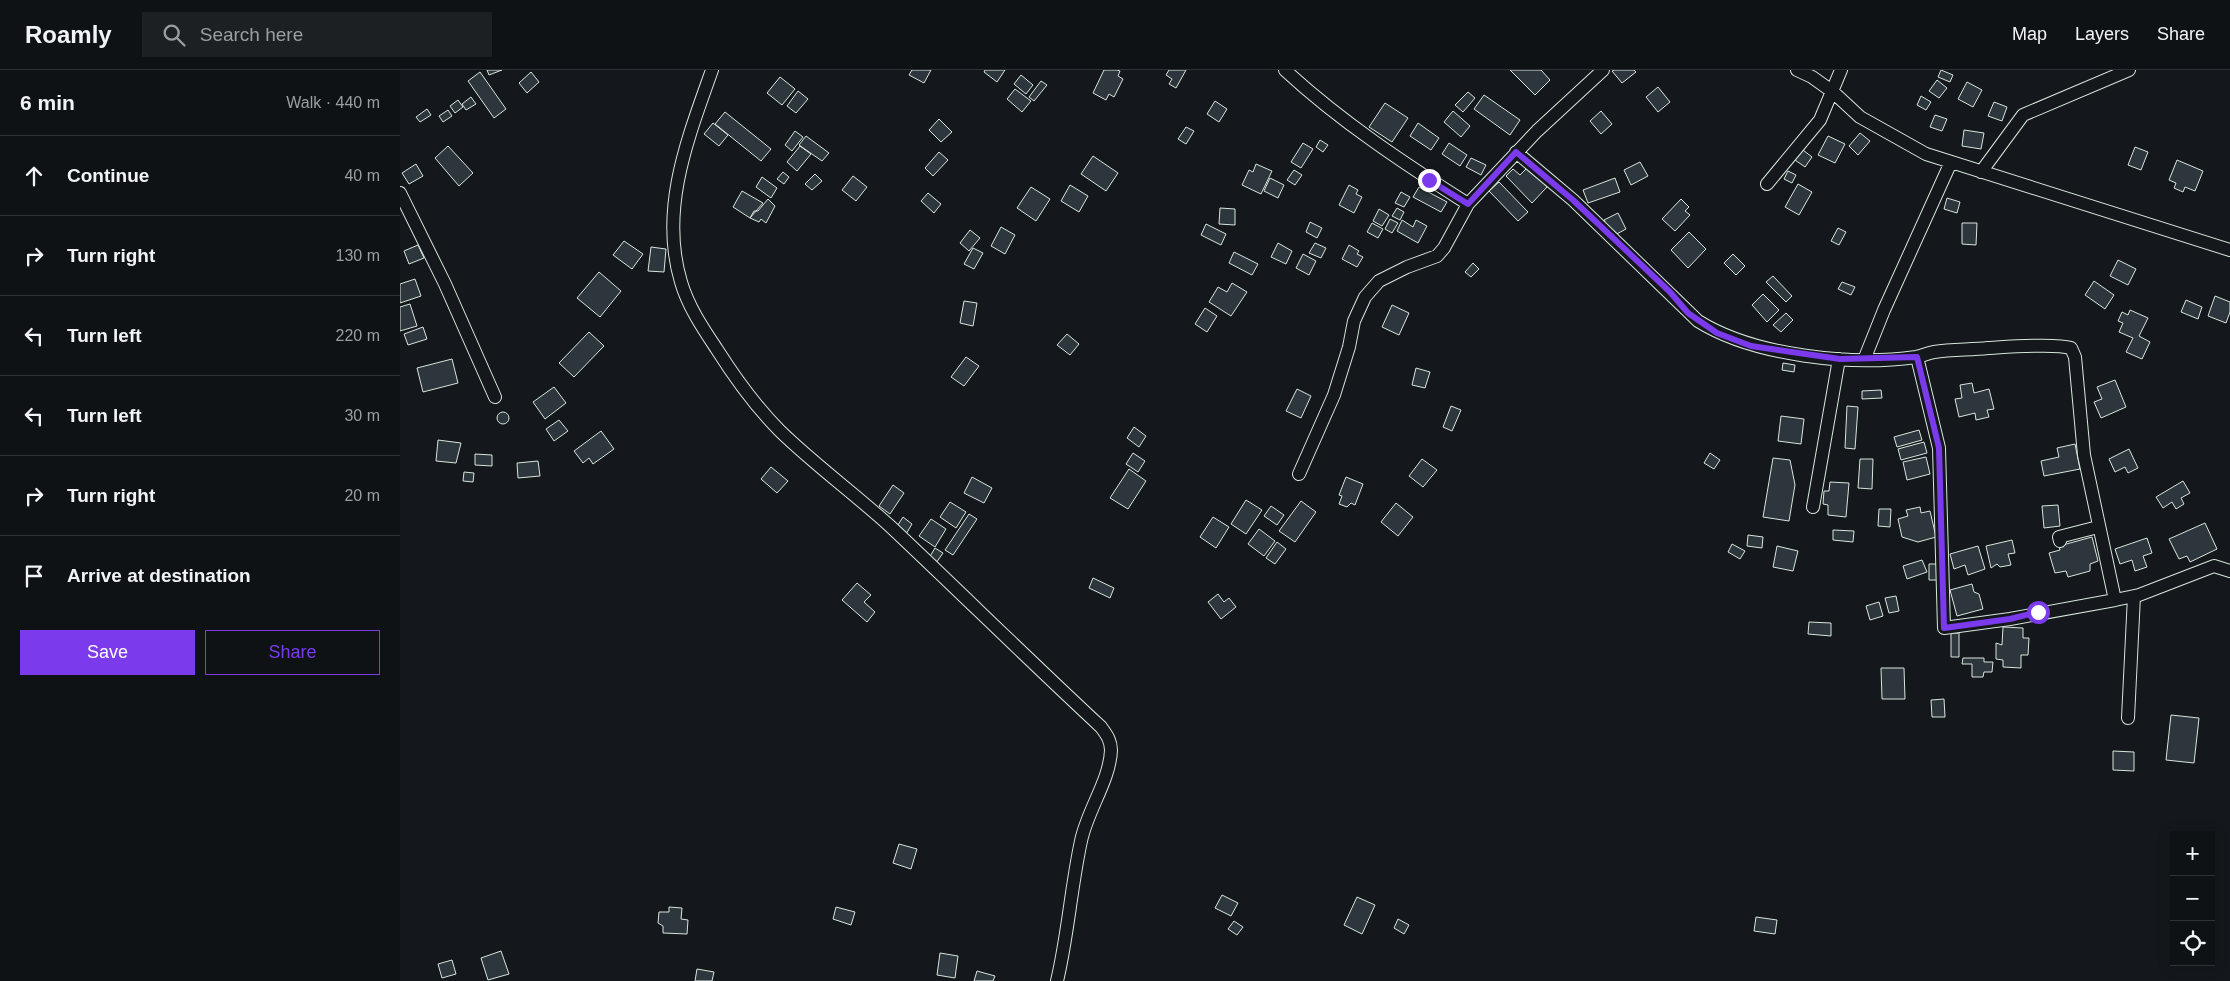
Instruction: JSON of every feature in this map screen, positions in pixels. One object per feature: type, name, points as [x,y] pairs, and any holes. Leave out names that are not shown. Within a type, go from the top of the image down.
[{"type":"street","points":[[712,70],[685,146],[678,176],[673,219],[674,244],[681,282],[694,314],[747,395],[780,431],[881,518],[1101,727],[1109,738],[1111,750],[1108,768],[1089,813],[1081,840],[1057,981]]},
{"type":"street","points":[[1285,70],[1338,115],[1429,180],[1468,204]]},
{"type":"street","points":[[1299,474],[1334,395],[1348,353],[1354,321],[1365,297],[1379,281],[1407,267],[1436,256],[1444,248],[1468,204],[1516,152],[1603,70]]},
{"type":"street","points":[[1797,70],[1812,77],[1834,92],[1860,117],[1926,154],[2230,250]]},
{"type":"street","points":[[1768,184],[1820,120],[1834,92],[1841,70]]},
{"type":"street","points":[[1981,172],[2023,115],[2126,71]]},
{"type":"street","points":[[1516,152],[1573,200],[1698,321],[1717,333],[1751,346],[1840,359],[1864,360],[1917,357],[1934,352],[2005,347],[2071,348],[2075,358],[2084,455],[2114,600]]},
{"type":"street","points":[[1864,360],[1884,310],[1951,162]]},
{"type":"street","points":[[400,193],[445,284],[495,397]]},
{"type":"street","points":[[1917,357],[1939,448],[1944,628],[2010,619],[2038,612],[2134,596],[2214,566],[2230,571]]},
{"type":"street","points":[[1813,508],[1840,359]]},
{"type":"street","points":[[2060,542],[2059,537],[2098,527]]},
{"type":"street","points":[[2128,718],[2134,596]]},
{"type":"building","points":[[487,70],[502,70],[489,75]]},
{"type":"building","points":[[912,70],[931,70],[924,83],[909,75]]},
{"type":"building","points":[[985,70],[1005,70],[997,82],[984,72]]},
{"type":"building","points":[[1104,70],[1120,71],[1118,76],[1123,79],[1114,97],[1109,94],[1106,100],[1093,93]]},
{"type":"building","points":[[1169,70],[1186,70],[1176,88],[1169,84],[1172,79],[1166,75]]},
{"type":"building","points":[[1510,70],[1541,70],[1550,80],[1535,95]]},
{"type":"building","points":[[1634,70],[1636,72],[1622,83],[1612,71]]},
{"type":"building","points":[[1941,70],[1953,75],[1950,82],[1938,77]]},
{"type":"building","points":[[480,72],[506,109],[494,118],[468,81]]},
{"type":"building","points":[[531,72],[539,82],[527,93],[519,83]]},
{"type":"building","points":[[1021,75],[1033,85],[1026,94],[1014,84]]},
{"type":"building","points":[[780,77],[795,89],[782,105],[767,93]]},
{"type":"building","points":[[1937,80],[1947,88],[1939,98],[1929,91]]},
{"type":"building","points":[[1041,81],[1047,85],[1034,101],[1029,97]]},
{"type":"building","points":[[1967,82],[1982,90],[1973,107],[1958,99]]},
{"type":"building","points":[[1658,87],[1670,102],[1658,112],[1646,97]]},
{"type":"building","points":[[1015,89],[1031,101],[1022,112],[1007,99]]},
{"type":"building","points":[[798,91],[808,99],[796,113],[787,106]]},
{"type":"building","points":[[1468,92],[1475,98],[1463,112],[1455,105]]},
{"type":"building","points":[[1484,95],[1520,120],[1510,135],[1474,109]]},
{"type":"building","points":[[1921,96],[1931,102],[1926,110],[1917,105]]},
{"type":"building","points":[[471,97],[476,104],[466,110],[462,104]]},
{"type":"building","points":[[458,100],[463,107],[455,113],[450,106]]},
{"type":"building","points":[[1215,101],[1227,109],[1219,122],[1207,114]]},
{"type":"building","points":[[1994,102],[2007,107],[2002,121],[1988,116]]},
{"type":"building","points":[[1385,103],[1408,118],[1392,142],[1369,127]]},
{"type":"building","points":[[427,109],[431,115],[420,122],[416,117]]},
{"type":"building","points":[[448,110],[452,116],[443,122],[439,116]]},
{"type":"building","points":[[1453,111],[1470,126],[1461,137],[1444,122]]},
{"type":"building","points":[[1601,111],[1612,124],[1601,134],[1590,121]]},
{"type":"building","points":[[725,112],[771,149],[761,161],[715,124]]},
{"type":"building","points":[[1935,115],[1947,119],[1942,131],[1930,127]]},
{"type":"building","points":[[939,119],[952,132],[941,142],[929,130]]},
{"type":"building","points":[[713,123],[728,135],[719,146],[704,134]]},
{"type":"building","points":[[1418,123],[1439,138],[1431,150],[1410,136]]},
{"type":"building","points":[[1186,127],[1194,131],[1186,144],[1178,139]]},
{"type":"building","points":[[1964,130],[1984,133],[1981,149],[1962,146]]},
{"type":"building","points":[[795,131],[803,137],[792,151],[785,145]]},
{"type":"building","points":[[1860,133],[1870,141],[1858,155],[1849,146]]},
{"type":"building","points":[[806,136],[829,153],[822,161],[799,145]]},
{"type":"building","points":[[1828,136],[1845,144],[1835,163],[1818,155]]},
{"type":"building","points":[[1320,140],[1328,145],[1323,152],[1316,147]]},
{"type":"building","points":[[1303,143],[1313,149],[1301,168],[1291,162]]},
{"type":"building","points":[[1449,143],[1467,155],[1460,166],[1442,154]]},
{"type":"building","points":[[448,146],[473,173],[459,186],[435,158]]},
{"type":"building","points":[[800,146],[811,154],[797,171],[787,162]]},
{"type":"building","points":[[2135,147],[2148,152],[2141,170],[2128,165]]},
{"type":"building","points":[[1803,150],[1812,157],[1805,167],[1795,160]]},
{"type":"building","points":[[939,152],[948,160],[933,176],[925,168]]},
{"type":"building","points":[[1093,156],[1118,173],[1106,191],[1081,174]]},
{"type":"building","points":[[1471,158],[1486,165],[1481,175],[1466,167]]},
{"type":"building","points":[[2177,160],[2203,171],[2195,191],[2185,187],[2183,192],[2174,188],[2176,183],[2169,180]]},
{"type":"building","points":[[1640,162],[1648,176],[1631,185],[1624,170]]},
{"type":"building","points":[[416,164],[423,176],[409,184],[402,173]]},
{"type":"building","points":[[1256,164],[1272,171],[1261,194],[1242,185],[1249,170],[1253,172]]},
{"type":"building","points":[[1528,167],[1547,187],[1532,203],[1506,176],[1513,169],[1520,175]]},
{"type":"building","points":[[1294,170],[1302,175],[1295,185],[1287,180]]},
{"type":"building","points":[[1788,171],[1796,175],[1792,183],[1784,179]]},
{"type":"building","points":[[783,172],[789,177],[784,184],[777,179]]},
{"type":"building","points":[[815,174],[822,181],[812,190],[805,184]]},
{"type":"building","points":[[853,176],[867,187],[856,201],[842,190]]},
{"type":"building","points":[[762,177],[777,188],[771,198],[756,187]]},
{"type":"building","points":[[1270,178],[1284,185],[1278,198],[1264,191]]},
{"type":"building","points":[[1615,178],[1620,192],[1588,203],[1583,190]]},
{"type":"building","points":[[1499,182],[1528,212],[1518,221],[1489,191]]},
{"type":"building","points":[[1798,184],[1812,192],[1799,215],[1785,207]]},
{"type":"building","points":[[1070,185],[1088,196],[1079,212],[1061,201]]},
{"type":"building","points":[[1349,185],[1358,190],[1356,194],[1362,197],[1354,213],[1339,205]]},
{"type":"building","points":[[1031,187],[1050,199],[1036,221],[1017,208]]},
{"type":"building","points":[[1419,187],[1447,202],[1441,212],[1413,197]]},
{"type":"building","points":[[742,191],[763,203],[750,218],[733,207]]},
{"type":"building","points":[[1401,192],[1410,197],[1404,207],[1395,203]]},
{"type":"building","points":[[928,193],[941,204],[934,213],[921,201]]},
{"type":"building","points":[[1947,198],[1960,202],[1957,213],[1944,209]]},
{"type":"building","points":[[768,199],[775,206],[766,223],[761,219],[759,222],[750,218],[754,211],[758,211]]},
{"type":"building","points":[[1681,199],[1689,207],[1685,211],[1690,215],[1675,231],[1662,219]]},
{"type":"building","points":[[1220,208],[1235,209],[1235,225],[1219,224]]},
{"type":"building","points":[[1397,208],[1404,212],[1400,220],[1392,216]]},
{"type":"building","points":[[1379,209],[1389,215],[1382,226],[1373,221]]},
{"type":"building","points":[[1618,213],[1626,229],[1613,236],[1604,220]]},
{"type":"building","points":[[1390,219],[1398,223],[1392,233],[1385,229]]},
{"type":"building","points":[[1402,220],[1413,227],[1416,220],[1427,226],[1418,243],[1397,231]]},
{"type":"building","points":[[1310,222],[1322,228],[1317,238],[1306,232]]},
{"type":"building","points":[[1372,223],[1383,229],[1378,238],[1367,232]]},
{"type":"building","points":[[1962,223],[1977,223],[1976,245],[1962,244]]},
{"type":"building","points":[[1206,224],[1226,234],[1221,245],[1201,235]]},
{"type":"building","points":[[1001,227],[1015,235],[1005,254],[991,246]]},
{"type":"building","points":[[1838,228],[1846,232],[1839,245],[1831,241]]},
{"type":"building","points":[[970,230],[980,238],[969,251],[960,243]]},
{"type":"building","points":[[1689,232],[1706,249],[1688,268],[1671,250]]},
{"type":"building","points":[[624,241],[643,254],[632,269],[613,255]]},
{"type":"building","points":[[1278,243],[1292,251],[1286,264],[1271,257]]},
{"type":"building","points":[[1315,243],[1326,248],[1321,258],[1309,253]]},
{"type":"building","points":[[418,245],[424,258],[409,264],[404,251]]},
{"type":"building","points":[[1349,245],[1359,251],[1357,254],[1363,257],[1357,267],[1342,259]]},
{"type":"building","points":[[651,247],[666,249],[664,272],[648,271]]},
{"type":"building","points":[[973,248],[983,253],[974,269],[964,264]]},
{"type":"building","points":[[1234,252],[1258,264],[1252,275],[1229,263]]},
{"type":"building","points":[[1303,254],[1316,261],[1309,275],[1296,268]]},
{"type":"building","points":[[1733,254],[1745,266],[1736,275],[1724,263]]},
{"type":"building","points":[[2118,260],[2136,269],[2128,285],[2110,276]]},
{"type":"building","points":[[1473,263],[1479,269],[1471,277],[1465,272]]},
{"type":"building","points":[[599,272],[621,291],[600,317],[577,298]]},
{"type":"building","points":[[1773,276],[1792,296],[1786,302],[1766,282]]},
{"type":"building","points":[[415,279],[421,296],[400,303],[400,284]]},
{"type":"building","points":[[2094,281],[2114,295],[2105,309],[2085,295]]},
{"type":"building","points":[[1842,282],[1855,287],[1851,295],[1838,289]]},
{"type":"building","points":[[1232,283],[1247,292],[1231,316],[1209,302],[1218,287],[1227,292]]},
{"type":"building","points":[[1763,294],[1779,310],[1767,322],[1752,305]]},
{"type":"building","points":[[2215,296],[2230,302],[2230,312],[2226,323],[2208,316]]},
{"type":"building","points":[[2186,300],[2202,307],[2198,319],[2181,312]]},
{"type":"building","points":[[964,301],[977,303],[973,326],[960,323]]},
{"type":"building","points":[[410,304],[417,326],[400,331],[400,307]]},
{"type":"building","points":[[1392,305],[1409,313],[1399,335],[1382,327]]},
{"type":"building","points":[[1205,308],[1217,316],[1207,332],[1195,324]]},
{"type":"building","points":[[2130,310],[2148,318],[2139,336],[2150,342],[2142,359],[2126,352],[2133,338],[2119,332],[2123,323],[2118,321],[2122,312],[2128,315]]},
{"type":"building","points":[[1786,313],[1793,320],[1781,332],[1773,325]]},
{"type":"building","points":[[423,327],[427,339],[408,345],[404,334]]},
{"type":"building","points":[[589,332],[604,346],[574,377],[559,363]]},
{"type":"building","points":[[1067,334],[1079,344],[1070,355],[1057,345]]},
{"type":"building","points":[[966,357],[979,366],[964,386],[951,377]]},
{"type":"building","points":[[452,359],[458,383],[423,392],[417,368]]},
{"type":"building","points":[[1783,363],[1795,365],[1794,372],[1782,370]]},
{"type":"building","points":[[1416,368],[1430,372],[1425,388],[1412,385]]},
{"type":"building","points":[[2115,380],[2126,407],[2101,418],[2094,402],[2102,399],[2097,387]]},
{"type":"building","points":[[1972,383],[1974,393],[1989,389],[1994,409],[1987,410],[1989,417],[1976,420],[1975,413],[1959,417],[1955,399],[1962,398],[1960,385]]},
{"type":"building","points":[[554,387],[566,403],[545,419],[533,402]]},
{"type":"building","points":[[1297,389],[1311,396],[1301,418],[1286,411]]},
{"type":"building","points":[[1881,390],[1882,398],[1862,399],[1862,391]]},
{"type":"building","points":[[1451,406],[1461,410],[1452,431],[1443,427]]},
{"type":"building","points":[[1847,406],[1858,407],[1855,449],[1845,448]]},
{"type":"building","points":[[501,412],[505,412],[509,418],[505,424],[501,424],[497,420],[497,416]]},
{"type":"building","points":[[1781,416],[1804,419],[1801,444],[1778,441]]},
{"type":"building","points":[[559,420],[568,431],[554,441],[546,429]]},
{"type":"building","points":[[1134,427],[1146,436],[1139,447],[1127,438]]},
{"type":"building","points":[[1919,430],[1922,440],[1897,447],[1894,437]]},
{"type":"building","points":[[601,431],[614,449],[593,464],[589,458],[583,463],[574,451]]},
{"type":"building","points":[[438,440],[461,443],[456,463],[436,461]]},
{"type":"building","points":[[1924,442],[1927,453],[1901,460],[1898,449]]},
{"type":"building","points":[[2075,444],[2080,469],[2044,476],[2041,461],[2059,457],[2057,448]]},
{"type":"building","points":[[2129,449],[2138,468],[2128,473],[2125,467],[2115,472],[2109,459]]},
{"type":"building","points":[[1133,453],[1145,461],[1138,472],[1126,464]]},
{"type":"building","points":[[1710,453],[1720,460],[1714,469],[1704,463]]},
{"type":"building","points":[[475,454],[492,455],[492,466],[475,465]]},
{"type":"building","points":[[1926,457],[1930,474],[1907,480],[1903,462]]},
{"type":"building","points":[[1773,458],[1790,460],[1795,485],[1789,521],[1763,517]]},
{"type":"building","points":[[1422,459],[1437,470],[1423,487],[1409,476]]},
{"type":"building","points":[[1860,459],[1873,459],[1872,489],[1858,488]]},
{"type":"building","points":[[538,461],[540,476],[518,478],[517,463]]},
{"type":"building","points":[[771,467],[788,481],[777,493],[761,479]]},
{"type":"building","points":[[1129,469],[1146,481],[1128,509],[1110,498]]},
{"type":"building","points":[[464,472],[474,473],[473,482],[463,481]]},
{"type":"building","points":[[972,477],[992,488],[984,503],[964,493]]},
{"type":"building","points":[[1346,477],[1363,484],[1355,505],[1351,503],[1347,507],[1339,504],[1342,496],[1339,495]]},
{"type":"building","points":[[2183,481],[2190,493],[2181,498],[2184,504],[2176,509],[2172,502],[2163,508],[2156,497]]},
{"type":"building","points":[[1830,482],[1849,483],[1846,517],[1828,515],[1828,505],[1823,504],[1824,491],[1829,491]]},
{"type":"building","points":[[893,485],[904,493],[890,514],[879,506]]},
{"type":"building","points":[[1246,500],[1262,510],[1246,534],[1231,524]]},
{"type":"building","points":[[1301,501],[1316,512],[1295,542],[1279,531]]},
{"type":"building","points":[[950,502],[966,512],[956,528],[940,517]]},
{"type":"building","points":[[1396,503],[1413,517],[1398,536],[1381,522]]},
{"type":"building","points":[[2058,505],[2060,526],[2044,528],[2042,506]]},
{"type":"building","points":[[1271,506],[1284,515],[1277,525],[1264,516]]},
{"type":"building","points":[[1920,507],[1921,513],[1930,511],[1936,537],[1918,542],[1902,537],[1898,519],[1908,516],[1906,510]]},
{"type":"building","points":[[1879,509],[1891,509],[1890,527],[1878,526]]},
{"type":"building","points":[[969,514],[977,519],[953,555],[945,550]]},
{"type":"building","points":[[903,517],[912,524],[906,534],[896,528]]},
{"type":"building","points":[[1213,517],[1229,527],[1216,548],[1200,537]]},
{"type":"building","points":[[931,519],[946,529],[935,547],[919,536]]},
{"type":"building","points":[[2205,523],[2217,549],[2190,562],[2187,556],[2179,559],[2169,539]]},
{"type":"building","points":[[1259,529],[1275,541],[1264,556],[1248,544]]},
{"type":"building","points":[[1833,530],[1854,531],[1853,542],[1833,540]]},
{"type":"building","points":[[1748,535],[1763,537],[1762,548],[1747,546]]},
{"type":"building","points":[[2092,537],[2098,561],[2090,564],[2090,571],[2068,577],[2066,571],[2055,573],[2049,553],[2060,550],[2059,546]]},
{"type":"building","points":[[2147,538],[2152,553],[2143,556],[2147,567],[2135,571],[2132,560],[2120,564],[2115,549]]},
{"type":"building","points":[[2012,540],[2015,553],[2008,554],[2011,565],[2000,567],[1997,564],[1991,568],[1986,546]]},
{"type":"building","points":[[1277,542],[1286,549],[1275,564],[1266,558]]},
{"type":"building","points":[[1732,544],[1745,551],[1740,559],[1728,552]]},
{"type":"building","points":[[1777,546],[1798,551],[1793,571],[1773,567]]},
{"type":"building","points":[[1978,546],[1985,569],[1968,575],[1965,565],[1954,569],[1950,554]]},
{"type":"building","points":[[935,548],[943,553],[936,563],[929,558]]},
{"type":"building","points":[[1922,560],[1927,572],[1907,579],[1903,566]]},
{"type":"building","points":[[1929,564],[1940,564],[1940,580],[1929,580]]},
{"type":"building","points":[[1093,578],[1114,588],[1110,598],[1089,588]]},
{"type":"building","points":[[857,583],[871,595],[864,602],[875,612],[867,622],[842,600]]},
{"type":"building","points":[[1972,584],[1974,592],[1979,594],[1983,609],[1957,616],[1950,590]]},
{"type":"building","points":[[1218,594],[1224,602],[1229,598],[1236,607],[1221,619],[1208,602]]},
{"type":"building","points":[[1896,596],[1899,611],[1889,613],[1885,598]]},
{"type":"building","points":[[1879,602],[1883,616],[1870,620],[1866,606]]},
{"type":"building","points":[[1809,622],[1831,623],[1831,636],[1808,634]]},
{"type":"building","points":[[2003,627],[2023,628],[2023,638],[2029,638],[2028,655],[2021,655],[2021,668],[2003,667],[2003,660],[1996,659],[1996,643],[2002,645]]},
{"type":"building","points":[[1951,633],[1959,633],[1959,657],[1951,657]]},
{"type":"building","points":[[1963,658],[1984,658],[1984,662],[1993,662],[1992,672],[1984,672],[1983,677],[1972,677],[1972,664],[1962,664]]},
{"type":"building","points":[[1881,668],[1904,668],[1905,699],[1882,699]]},
{"type":"building","points":[[1944,699],[1945,717],[1932,717],[1931,700]]},
{"type":"building","points":[[2171,715],[2199,718],[2194,763],[2166,760]]},
{"type":"building","points":[[2113,751],[2134,752],[2134,771],[2113,770]]},
{"type":"building","points":[[899,844],[917,849],[911,869],[893,863]]},
{"type":"building","points":[[1222,895],[1238,903],[1231,916],[1215,908]]},
{"type":"building","points":[[1357,897],[1375,905],[1362,934],[1344,925]]},
{"type":"building","points":[[669,907],[682,908],[681,919],[688,920],[687,934],[663,933],[663,926],[658,923],[659,912],[669,912]]},
{"type":"building","points":[[836,907],[855,912],[851,925],[833,919]]},
{"type":"building","points":[[1756,917],[1777,920],[1775,934],[1754,931]]},
{"type":"building","points":[[1398,919],[1409,925],[1404,934],[1394,928]]},
{"type":"building","points":[[1234,921],[1243,927],[1237,935],[1228,929]]},
{"type":"building","points":[[501,951],[509,974],[488,980],[481,958]]},
{"type":"building","points":[[940,953],[958,956],[955,978],[937,975]]},
{"type":"building","points":[[452,960],[456,974],[442,978],[438,964]]},
{"type":"building","points":[[697,969],[714,972],[712,981],[695,981]]},
{"type":"building","points":[[977,971],[995,976],[993,981],[974,981]]},
{"type":"route","points":[[1429,180],[1468,204],[1516,152],[1573,200],[1670,292],[1688,313],[1717,333],[1751,346],[1840,359],[1864,360],[1917,357],[1939,448],[1944,628],[2010,619],[2038,612]]}]
